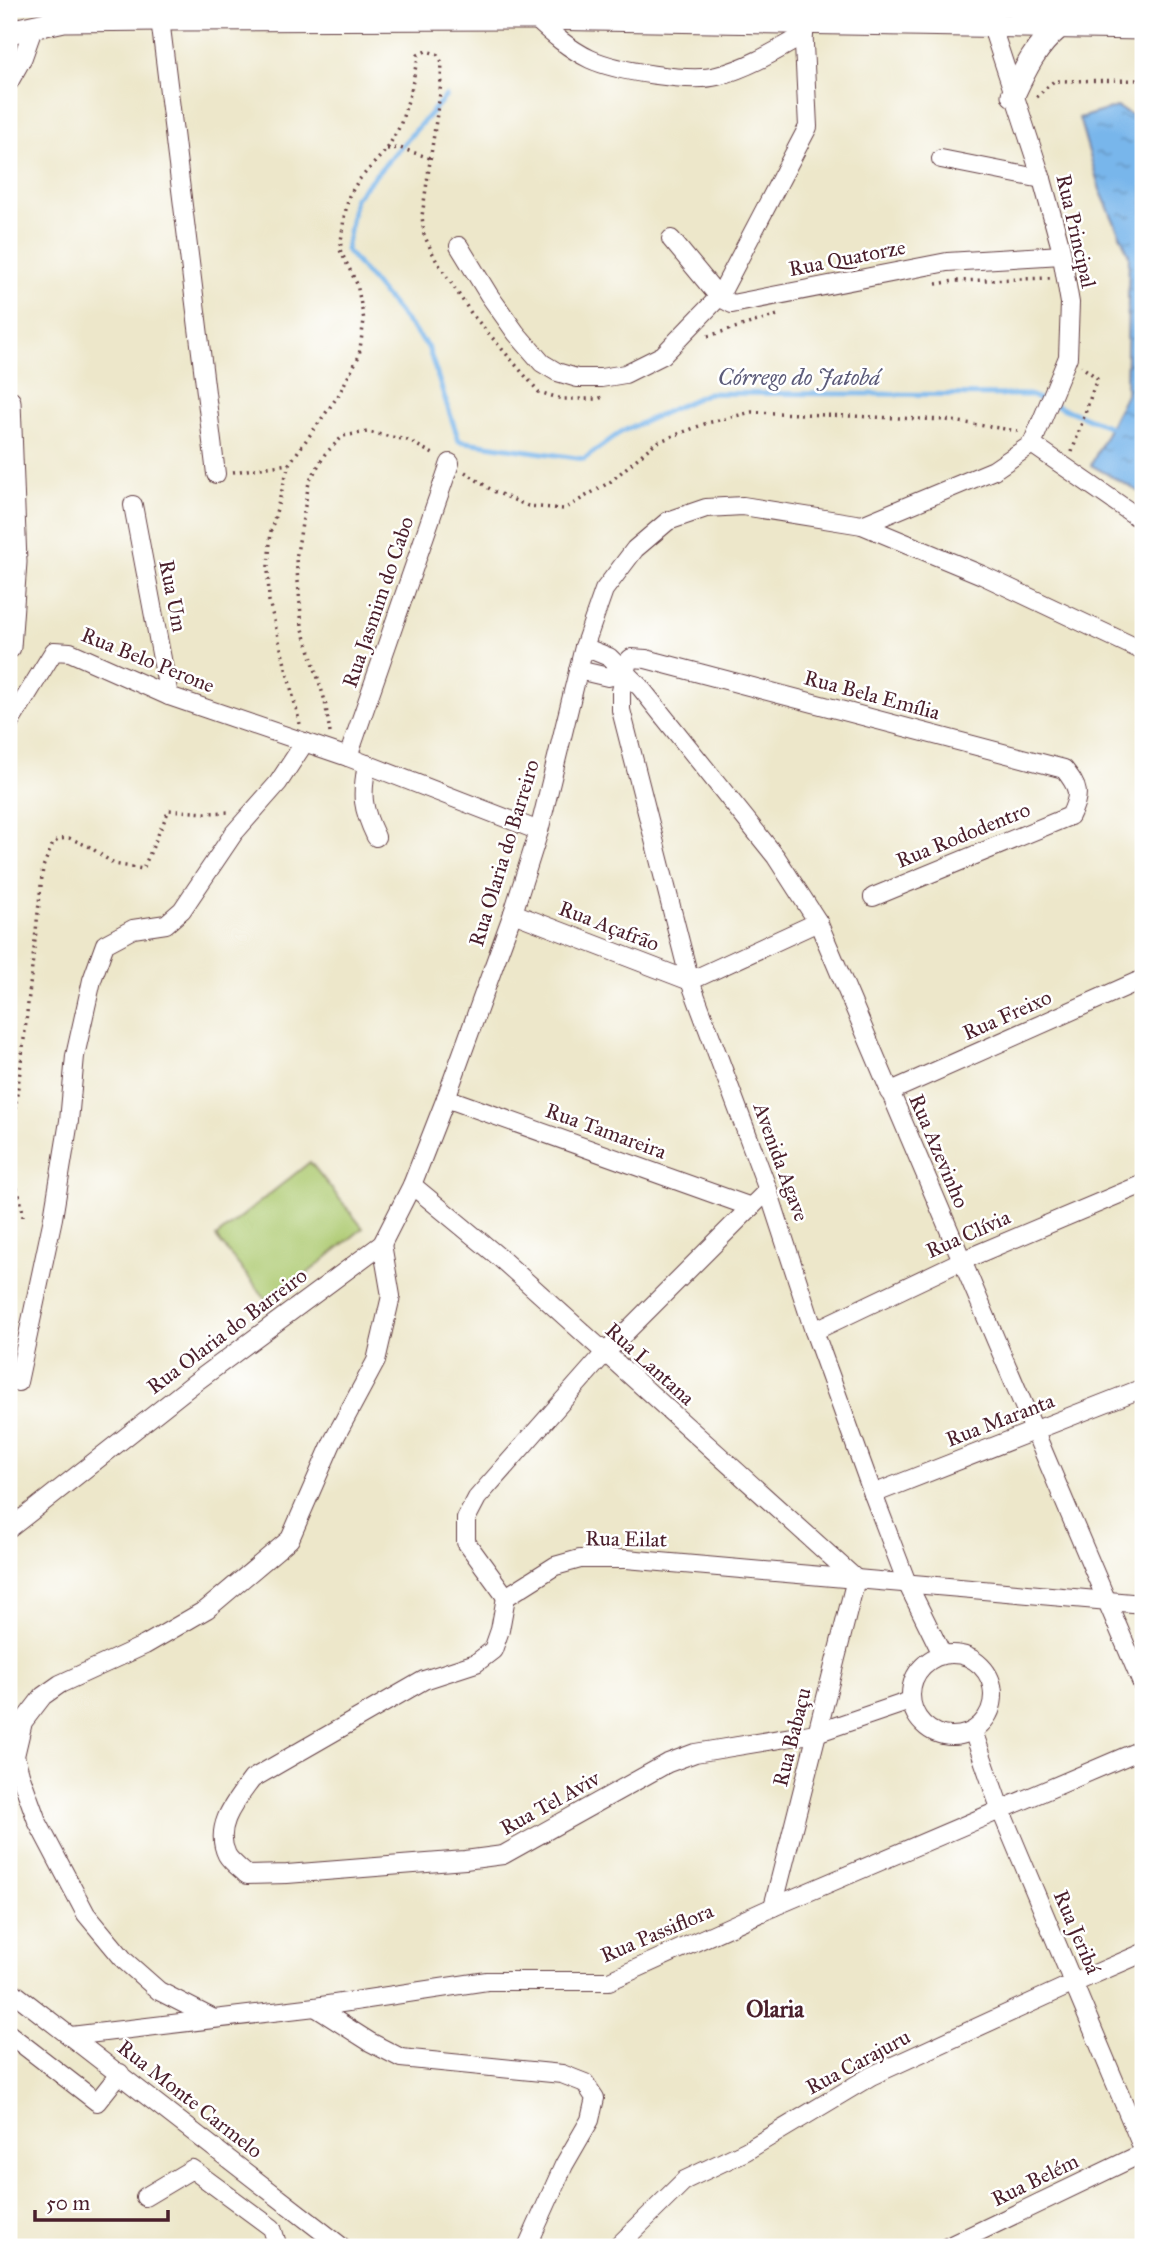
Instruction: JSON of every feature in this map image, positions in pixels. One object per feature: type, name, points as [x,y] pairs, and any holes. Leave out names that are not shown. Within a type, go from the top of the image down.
[{"type":"main road","points":[[9,32],[64,20],[160,19],[535,18],[804,29],[988,18],[1059,27],[1143,28]]},
{"type":"main road","points":[[1022,97],[1030,59],[1047,37],[1059,27]]},
{"type":"main road","points":[[9,402],[15,562],[9,647]]},
{"type":"street","points":[[535,18],[556,39],[592,60],[666,78],[715,77],[757,61],[804,29]]},
{"type":"street","name":"Rua Principal","points":[[988,18],[1022,97],[1062,255],[1070,303],[1067,359],[1036,435]]},
{"type":"street","points":[[160,19],[216,474]]},
{"type":"street","points":[[9,82],[23,57],[34,26]]},
{"type":"street","points":[[459,246],[490,298],[516,332],[542,363],[557,372],[577,378],[601,378],[625,374],[663,355],[719,297],[808,127],[804,29]]},
{"type":"street","points":[[941,159],[1042,179]]},
{"type":"street","points":[[671,239],[719,297]]},
{"type":"street","name":"Rua Quatorze","points":[[719,297],[732,304],[947,262],[1062,255]]},
{"type":"street","points":[[862,525],[993,470],[1036,435],[1066,468],[1143,521]]},
{"type":"street","name":"Rua Jasmim do Cabo","points":[[340,754],[450,463]]},
{"type":"street","name":"Rua Um","points":[[133,505],[169,696]]},
{"type":"street","name":"Rua Olaria do Barreiro","points":[[9,1529],[192,1384],[382,1244],[412,1185],[513,913],[539,831],[584,647],[604,590],[635,549],[668,521],[706,508],[743,506],[862,525],[982,575],[1143,651]]},
{"type":"street","name":"Rua Azevinho","points":[[584,647],[609,657],[626,673],[776,857],[818,922],[1143,1686]]},
{"type":"street","name":"Rua Belo Perone","points":[[9,724],[54,652],[70,652],[169,696],[368,764],[539,831]]},
{"type":"street","name":"Rua Bela Emília","points":[[626,673],[631,658],[646,659],[1064,769],[1076,784],[1078,800],[1070,816]]},
{"type":"street","points":[[578,670],[608,677],[626,673]]},
{"type":"street","name":"Avenida Agave","points":[[626,673],[620,699],[621,710],[690,981],[768,1190],[814,1331],[873,1494],[907,1583],[942,1654]]},
{"type":"street","points":[[18,1382],[53,1218],[69,1121],[75,1056],[92,980],[104,944],[133,929],[166,924],[182,910],[234,833],[278,783],[305,742]]},
{"type":"street","points":[[368,764],[362,799],[376,837]]},
{"type":"street","name":"Rua Rododentro","points":[[873,897],[1070,816]]},
{"type":"street","name":"Rua Açafrão","points":[[513,913],[690,981]]},
{"type":"street","points":[[690,981],[818,922]]},
{"type":"street","name":"Rua Freixo","points":[[889,1092],[1143,979]]},
{"type":"street","name":"Rua Tamareira","points":[[446,1098],[751,1207]]},
{"type":"street","name":"Rua Clívia","points":[[814,1331],[961,1261],[1143,1184]]},
{"type":"street","name":"Rua Lantana","points":[[412,1185],[499,1257],[856,1579]]},
{"type":"street","points":[[506,1597],[466,1542],[466,1518],[477,1498],[604,1354],[768,1190]]},
{"type":"street","points":[[212,2018],[159,1991],[125,1961],[86,1914],[37,1821],[15,1756],[23,1722],[43,1696],[75,1676],[145,1645],[207,1609],[290,1539],[332,1443],[376,1361],[391,1296],[382,1244]]},
{"type":"street","name":"Rua Maranta","points":[[873,1494],[1143,1388]]},
{"type":"street","name":"Rua Eilat","points":[[506,1597],[555,1566],[580,1559],[626,1559],[1108,1602],[1138,1600]]},
{"type":"street","name":"Rua Babaçu","points":[[773,1907],[856,1579]]},
{"type":"street","name":"Rua Tel Aviv","points":[[506,1597],[493,1650],[476,1663],[424,1680],[252,1779],[233,1805],[221,1832],[228,1856],[247,1875],[369,1868],[503,1855],[677,1760],[695,1753],[816,1733],[911,1701]]},
{"type":"street","points":[[954,1653],[978,1662],[987,1672],[992,1685],[990,1711],[973,1731],[960,1736],[947,1737],[933,1733],[914,1714],[911,1701],[910,1689],[914,1677],[921,1667],[942,1654],[954,1653]]},
{"type":"street","name":"Rua Jeribá","points":[[973,1731],[1001,1811],[1143,2151]]},
{"type":"street","name":"Rua Passiflora","points":[[71,2035],[315,2007],[487,1981],[609,1981],[773,1907],[1143,1749]]},
{"type":"street","name":"Rua Carajuru","points":[[617,2247],[685,2180],[746,2151],[871,2076],[1143,1953]]},
{"type":"street","name":"Rua Monte Carmelo","points":[[9,1989],[342,2247]]},
{"type":"street","points":[[315,2007],[401,2058],[562,2074],[585,2083],[595,2098],[590,2120],[564,2165],[527,2247]]},
{"type":"street","points":[[9,2034],[97,2102],[120,2073]]},
{"type":"street","name":"Rua Belém","points":[[947,2247],[1143,2151]]},
{"type":"street","points":[[145,2197],[192,2169],[272,2228],[278,2247]]},
{"type":"path","points":[[1022,97],[1054,81],[1143,80]]},
{"type":"path","points":[[387,149],[400,148],[430,158]]},
{"type":"path","points":[[1066,468],[1097,378],[1067,359]]},
{"type":"path","points":[[340,754],[302,626],[296,559],[309,482],[325,454],[343,436],[367,432],[407,440],[450,463],[492,491],[528,506],[564,509],[610,482],[655,443],[708,423],[752,412],[946,420],[1036,435]]},
{"type":"path","points":[[216,474],[289,464]]},
{"type":"path","points":[[23,1217],[21,1196],[13,1184],[9,1159],[43,867],[52,843],[69,838],[90,847],[114,864],[143,869],[169,810],[205,813],[256,810]]},
{"type":"green space","points":[[310,1162],[363,1228],[270,1304],[216,1237]]},
{"type":"water","points":[[1117,107],[1143,121],[1143,494],[1091,465],[1126,394],[1129,255],[1100,190],[1079,118]]},
{"type":"waterway","name":"Córrego do Jatobá","points":[[446,96],[355,198],[346,250],[428,347],[459,441],[584,459],[621,432],[708,393],[1029,395],[1115,429]]},
{"type":"district","name":"Olaria","points":[[775,2009]]}]
